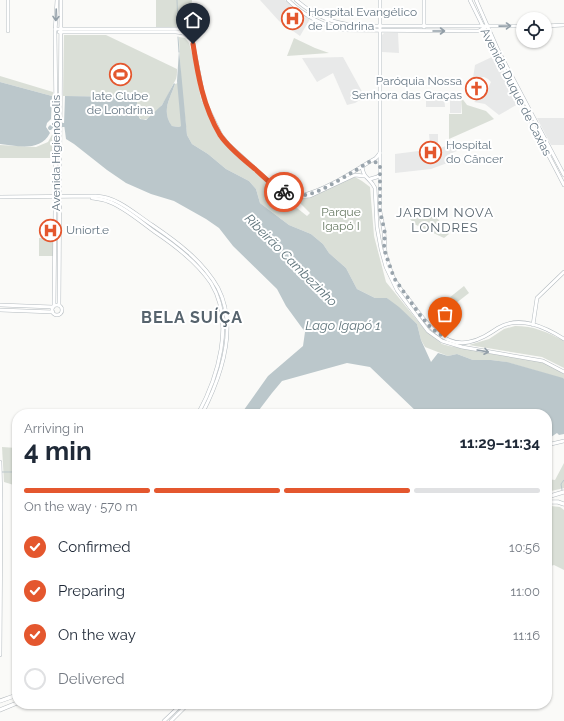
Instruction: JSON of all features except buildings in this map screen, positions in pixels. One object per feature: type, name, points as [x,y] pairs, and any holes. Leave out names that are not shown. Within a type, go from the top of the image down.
[{"type":"main road","points":[[8,0],[8,31]]},
{"type":"main road","name":"Avenida Higienópolis","points":[[53,306],[57,197],[60,160],[55,31],[57,0]]},
{"type":"main road","name":"Avenida Higienópolis","points":[[59,305],[55,160],[61,0]]},
{"type":"main road","points":[[288,0],[310,18],[343,30],[479,31],[483,27]]},
{"type":"main road","points":[[296,0],[312,13],[322,18],[336,23],[361,26],[516,26]]},
{"type":"main road","points":[[380,0],[380,211],[385,233],[386,243],[384,249],[394,278],[431,328],[445,338],[457,342],[468,343],[486,336],[498,328],[509,324],[520,323],[550,330],[564,338]]},
{"type":"main road","points":[[424,0],[424,30]]},
{"type":"main road","name":"Avenida Duque de Caxias","points":[[470,0],[512,80],[528,104],[564,175]]},
{"type":"main road","name":"Avenida Duque de Caxias","points":[[476,0],[512,80],[564,184]]},
{"type":"main road","points":[[295,6],[299,3]]},
{"type":"main road","points":[[310,18],[312,13]]},
{"type":"main road","points":[[552,26],[564,25]]},
{"type":"main road","points":[[361,26],[361,31]]},
{"type":"main road","points":[[60,31],[182,29],[192,31],[193,44],[204,100],[221,135],[228,144],[251,166],[283,194],[293,198],[310,196],[355,175],[364,176],[370,179],[375,188],[377,226],[382,257],[391,279],[408,305],[428,331],[442,341],[462,347],[543,361],[564,372]]},
{"type":"main road","points":[[55,31],[176,32],[183,33],[193,44]]},
{"type":"main road","points":[[187,31],[186,34],[188,37]]},
{"type":"main road","points":[[188,37],[193,35]]},
{"type":"main road","points":[[536,130],[539,130],[546,140]]},
{"type":"main road","points":[[293,198],[318,190],[339,180],[371,161],[380,153]]},
{"type":"main road","points":[[371,161],[376,162],[380,166]]},
{"type":"main road","points":[[362,166],[364,176]]},
{"type":"main road","points":[[370,179],[377,177],[380,174]]},
{"type":"main road","points":[[339,180],[345,180]]},
{"type":"main road","points":[[279,189],[287,193],[304,195]]},
{"type":"main road","points":[[310,196],[318,190]]},
{"type":"main road","points":[[0,197],[90,197],[106,199],[149,225],[192,259],[209,281],[221,302],[222,339],[220,361],[211,393],[204,409]]},
{"type":"main road","points":[[379,240],[386,243]]},
{"type":"main road","points":[[533,325],[537,298],[564,272]]},
{"type":"main road","points":[[0,305],[59,305],[62,308],[61,313],[57,315],[53,312],[0,310]]},
{"type":"main road","points":[[53,306],[53,312]]},
{"type":"main road","points":[[201,409],[211,393]]},
{"type":"main road","points":[[552,444],[564,441]]},
{"type":"main road","points":[[0,462],[0,655]]},
{"type":"main road","points":[[552,496],[564,492]]},
{"type":"main road","points":[[552,502],[564,504]]},
{"type":"main road","points":[[12,697],[0,702],[1,710],[12,705]]},
{"type":"main road","points":[[164,721],[177,709]]},
{"type":"main road","points":[[171,721],[183,709]]},
{"type":"shaded area","name":"Hospital Evangélico de Londrina","points":[[260,0],[285,0],[293,8],[310,19],[300,36],[279,21]]},
{"type":"shaded area","points":[[384,33],[398,33],[399,53],[382,52],[382,35]]},
{"type":"shaded area","points":[[494,56],[519,103],[499,115],[485,104],[474,102],[488,88],[491,82],[484,77],[473,78],[475,65]]},
{"type":"shaded area","points":[[343,57],[365,97],[355,103],[347,105],[333,73],[317,82],[302,58]]},
{"type":"shaded area","points":[[426,96],[444,96],[445,107],[426,107]]},
{"type":"shaded area","points":[[450,97],[461,97],[461,113],[450,113]]},
{"type":"shaded area","points":[[537,118],[564,118],[564,145],[551,145]]},
{"type":"shaded area","name":"Hospital do Câncer","points":[[429,134],[438,134],[438,143],[435,144],[437,149],[455,143],[457,151],[447,155],[450,162],[431,169],[395,173],[395,154],[434,149],[433,144],[430,144]]},
{"type":"green space","points":[[156,0],[192,0],[190,23],[183,28],[156,27]]},
{"type":"green space","name":"Iate Clube de Londrina","points":[[64,35],[106,35],[177,69],[176,80],[167,97],[157,111],[145,120],[142,120],[138,115],[137,102],[131,97],[63,96]]},
{"type":"green space","name":"Parque Igapó I","points":[[179,37],[185,38],[189,43],[201,99],[219,138],[272,188],[307,216],[310,213],[298,201],[298,198],[310,196],[355,177],[370,187],[374,236],[386,282],[426,331],[442,344],[449,346],[541,362],[564,374],[564,379],[506,362],[473,360],[457,354],[448,356],[425,347],[421,340],[417,324],[387,298],[375,298],[357,289],[346,268],[329,253],[323,244],[311,234],[289,225],[260,203],[256,189],[249,181],[226,169],[208,154],[192,144],[187,135],[181,83]]},
{"type":"green space","points":[[294,38],[315,48],[329,53],[287,56]]},
{"type":"green space","points":[[0,76],[53,92],[54,99],[52,96],[0,82]]},
{"type":"green space","points":[[178,83],[182,126],[179,127],[172,126],[167,115],[169,100],[175,84]]},
{"type":"green space","points":[[461,97],[467,105],[486,111],[494,119],[449,139],[449,114],[462,114]]},
{"type":"green space","points":[[53,133],[53,158],[0,158],[0,145],[36,147],[48,142]]},
{"type":"green space","points":[[435,215],[449,234],[444,238],[414,224],[410,219]]},
{"type":"green space","points":[[39,238],[53,238],[53,256],[39,256]]},
{"type":"green space","points":[[464,286],[469,293],[455,304],[449,298]]},
{"type":"green space","points":[[515,326],[540,330],[564,341],[564,368],[542,357],[469,345],[489,339],[504,329]]},
{"type":"green space","points":[[2,447],[12,448],[12,484],[4,482]]},
{"type":"green space","points":[[564,463],[564,488],[552,491],[552,480],[555,480]]},
{"type":"green space","points":[[552,506],[560,507],[564,510],[564,570],[554,565],[552,566]]},
{"type":"water","name":"Lago Igapó 1","points":[[179,50],[187,135],[192,144],[208,154],[226,169],[249,181],[256,189],[260,203],[289,225],[311,234],[323,244],[329,253],[346,268],[357,289],[375,298],[387,298],[399,307],[417,324],[421,340],[431,362],[438,353],[448,356],[457,354],[473,360],[507,362],[563,378],[564,434],[559,435],[557,433],[552,436],[552,409],[414,409],[370,367],[347,363],[282,381],[260,409],[245,409],[268,376],[303,346],[305,332],[286,306],[277,289],[233,246],[219,228],[174,201],[151,194],[126,183],[66,139],[64,124],[65,96],[131,97],[137,102],[138,115],[140,119],[146,120],[162,105],[174,83],[175,84],[169,100],[167,115],[172,126],[181,126],[177,81]]},
{"type":"water","points":[[0,82],[52,96],[51,119],[47,123],[46,127],[50,133],[46,139],[35,145],[28,146],[0,144]]},
{"type":"waterway","points":[[177,0],[178,26]]},
{"type":"waterway","points":[[178,37],[179,52]]},
{"type":"waterway","name":"Ribeirão Cambezinho","points":[[50,128],[53,125],[68,125]]},
{"type":"waterway","points":[[2,472],[12,472]]},
{"type":"waterway","points":[[562,490],[561,484],[564,480]]},
{"type":"way so far","points":[[284,192],[294,195],[312,193],[339,180],[371,161],[378,163],[380,166],[380,211],[385,233],[384,249],[394,278],[431,328],[445,338]]},
{"type":"place","name":"Hospital Evangélico de Londrina","points":[[292,19]]},
{"type":"place","name":"Iate Clube de Londrina","points":[[120,75]]},
{"type":"place","name":"Paróquia Nossa Senhora das Graças","points":[[477,88]]},
{"type":"place","name":"Hospital do Câncer","points":[[431,152]]},
{"type":"place","name":"Uniort.e","points":[[50,230]]},
{"type":"district","name":"JARDIM NOVA LONDRES","points":[[445,220]]},
{"type":"district","name":"BELA SUÍÇA","points":[[192,317]]},
{"type":"route","points":[[193,44],[196,66],[204,100],[221,135],[228,144],[251,166],[284,192]]}]
